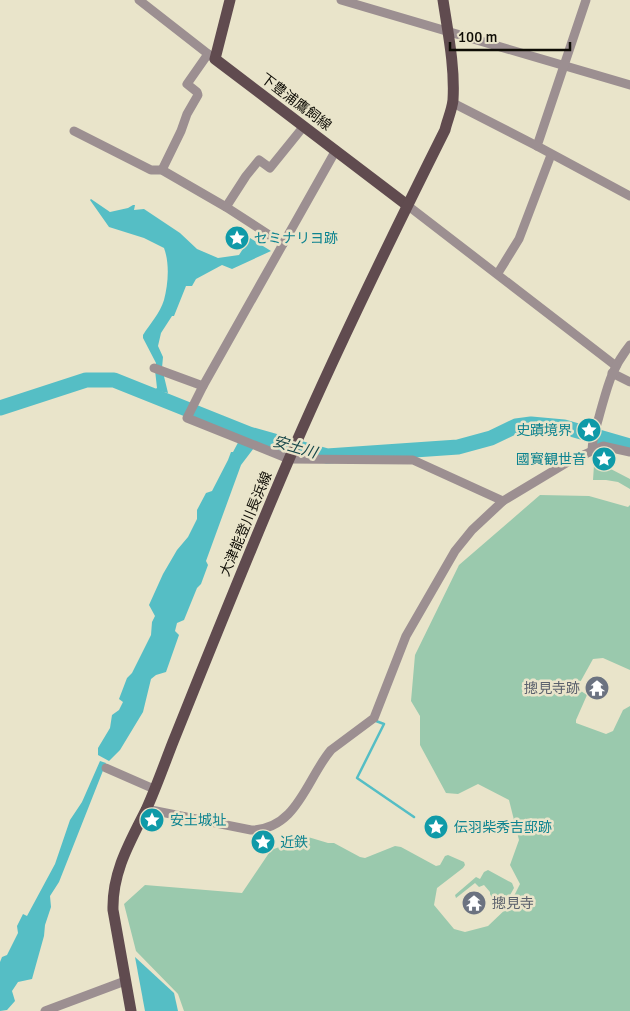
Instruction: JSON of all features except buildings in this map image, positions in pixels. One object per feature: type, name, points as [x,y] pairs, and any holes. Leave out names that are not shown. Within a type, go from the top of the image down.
[{"type":"main road","points":[[211,57],[230,0]]},
{"type":"main road","name":"大津能登川長浜線","points":[[130,1011],[113,910],[114,886],[121,862],[146,809],[250,551],[293,450],[444,130],[453,103],[452,60],[443,0]]},
{"type":"main road","name":"下豊浦鷹飼線","points":[[211,57],[336,150],[407,206]]},
{"type":"street","points":[[139,0],[211,57],[187,84],[198,95],[187,114],[181,132],[162,170]]},
{"type":"street","points":[[341,0],[630,85]]},
{"type":"street","points":[[537,146],[586,0]]},
{"type":"street","points":[[453,103],[630,196]]},
{"type":"street","points":[[226,207],[259,160],[270,168],[304,126]]},
{"type":"street","points":[[74,131],[152,170],[162,170],[226,207],[283,244]]},
{"type":"street","points":[[336,150],[203,386],[187,418],[261,448],[413,460],[504,501]]},
{"type":"street","points":[[498,273],[519,239],[551,155]]},
{"type":"street","points":[[407,206],[498,273],[630,382]]},
{"type":"street","points":[[592,448],[608,382],[630,345]]},
{"type":"street","points":[[154,368],[203,386]]},
{"type":"street","points":[[146,809],[251,830],[270,827],[290,812],[299,802],[312,781],[315,772],[331,750],[374,718],[402,644],[455,551],[472,530],[504,501],[592,448],[603,446],[630,452]]},
{"type":"street","points":[[106,768],[154,789]]},
{"type":"street","points":[[45,1011],[125,981]]},
{"type":"green space","points":[[594,465],[605,466],[630,479],[630,489],[618,482],[593,480]]},
{"type":"green space","points":[[540,495],[589,496],[628,507],[630,505],[630,670],[603,658],[593,659],[578,686],[578,689],[587,695],[576,723],[606,734],[613,731],[623,710],[630,706],[630,1011],[184,1011],[178,994],[136,951],[124,904],[145,885],[242,893],[271,850],[308,837],[334,843],[365,858],[395,846],[401,847],[436,866],[440,865],[445,856],[448,855],[464,862],[463,868],[437,888],[434,905],[454,929],[465,932],[488,926],[509,906],[520,884],[510,865],[519,840],[509,800],[478,784],[458,794],[446,793],[420,745],[420,716],[411,701],[415,655],[459,565]]},
{"type":"green space","points":[[488,870],[512,883],[514,888],[505,904],[494,900],[484,885],[479,887],[475,883],[456,898],[455,895],[476,877],[480,879],[484,872]]},
{"type":"water","points":[[91,199],[110,212],[133,205],[135,205],[134,210],[144,209],[180,233],[197,249],[218,258],[239,255],[250,238],[271,251],[232,269],[222,265],[196,279],[192,286],[186,286],[174,316],[172,316],[161,333],[158,346],[163,357],[162,368],[168,393],[154,390],[157,388],[156,363],[143,338],[164,300],[168,268],[164,248],[144,238],[109,227]]},
{"type":"water","points":[[241,437],[257,444],[241,465],[206,561],[208,565],[201,584],[197,588],[184,620],[177,623],[175,631],[179,635],[166,672],[156,675],[151,679],[143,712],[120,750],[109,761],[98,755],[98,748],[110,728],[112,715],[119,710],[123,702],[119,699],[127,678],[132,673],[151,635],[152,622],[155,616],[149,605],[163,574],[177,550],[188,537],[197,519],[197,510],[206,493],[212,491],[231,452],[233,452]]},
{"type":"water","points":[[100,761],[106,763],[59,882],[50,896],[51,907],[32,979],[18,982],[12,991],[15,1001],[7,1010],[0,1011],[0,962],[2,957],[7,955],[18,933],[17,926],[23,914],[27,916],[55,864],[70,820],[82,802]]},
{"type":"water","points":[[135,957],[174,993],[178,1011],[145,1011]]},
{"type":"waterway","name":"安土川","points":[[0,408],[86,380],[114,380],[249,434],[327,456],[458,447],[491,438],[516,426],[531,424],[564,427],[630,446]]},
{"type":"waterway","points":[[376,721],[384,724],[357,778],[414,817]]},
{"type":"place","name":"セミナリヨ跡","points":[[237,238]]},
{"type":"place","name":"史蹟境界","points":[[589,430]]},
{"type":"place","name":"國寳観世音","points":[[604,459]]},
{"type":"place","name":"摠見寺跡","points":[[597,688]]},
{"type":"place","name":"安土城址","points":[[152,820]]},
{"type":"place","name":"伝羽柴秀吉邸跡","points":[[436,827]]},
{"type":"place","name":"近鉄","points":[[263,842]]},
{"type":"place","name":"摠見寺","points":[[474,903]]}]
